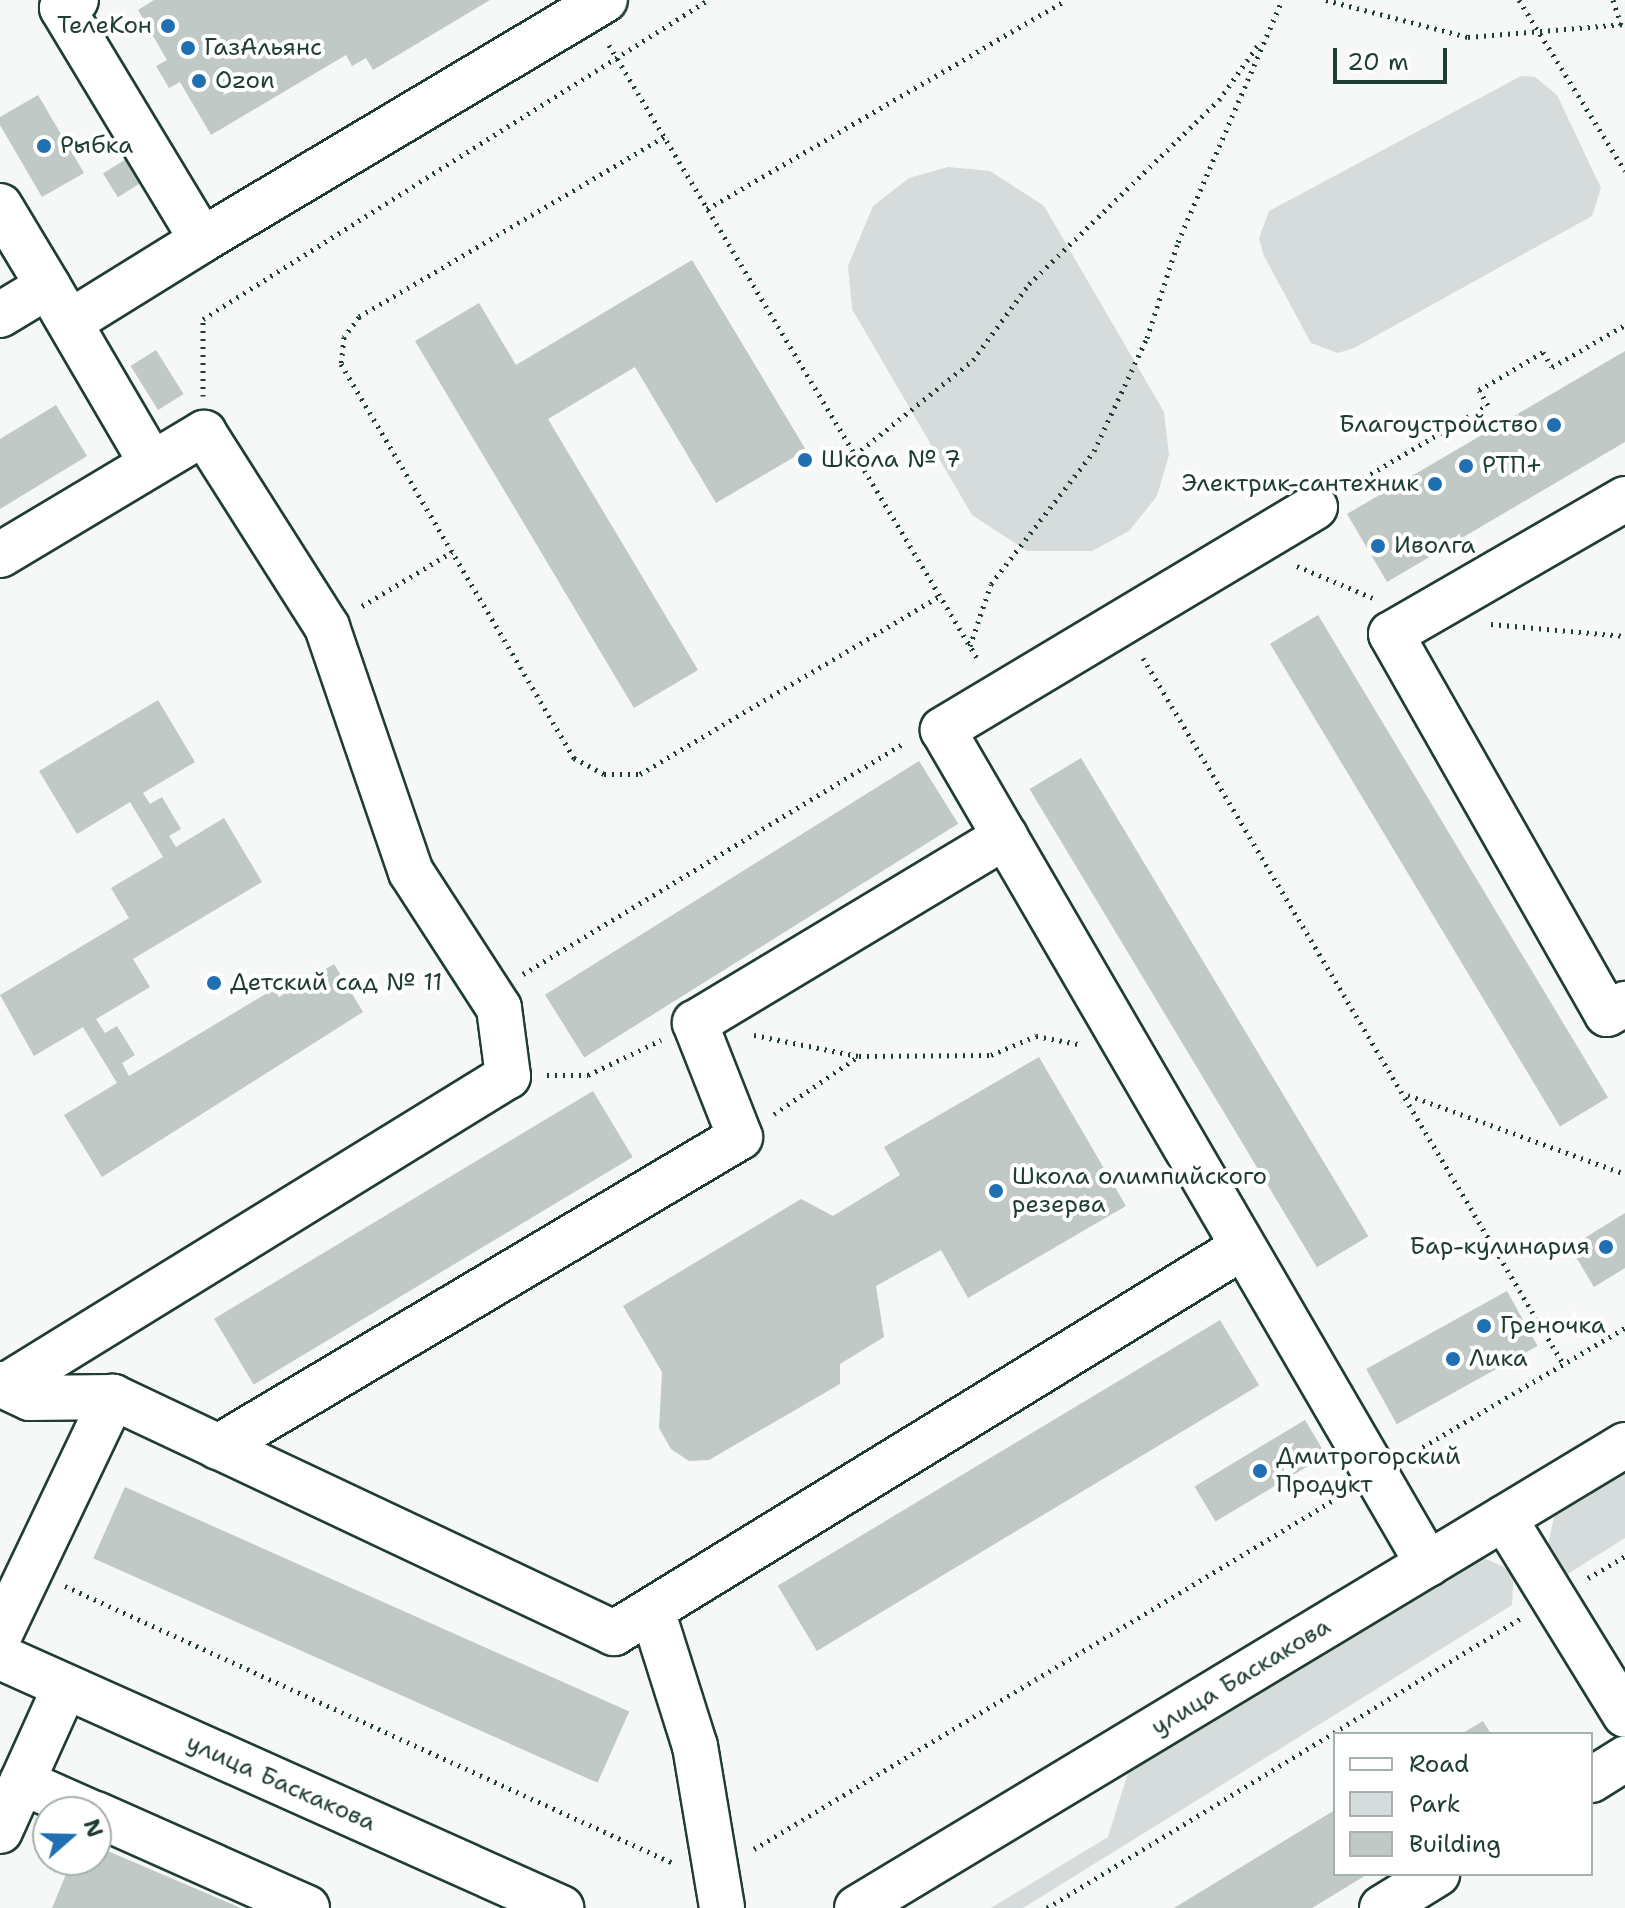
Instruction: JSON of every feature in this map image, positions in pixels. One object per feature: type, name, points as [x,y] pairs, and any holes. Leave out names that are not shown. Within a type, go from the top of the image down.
[{"type":"street","points":[[76,0],[62,8],[202,240]]},
{"type":"street","points":[[0,315],[59,304],[202,240],[597,5]]},
{"type":"street","points":[[0,206],[152,464]]},
{"type":"street","points":[[0,555],[204,433],[327,627],[411,872],[499,1008],[508,1076],[2,1385]]},
{"type":"street","points":[[1625,499],[1391,634],[1607,1014],[1625,1004]]},
{"type":"street","points":[[1315,507],[943,730],[1428,1564]]},
{"type":"street","points":[[218,1447],[740,1137],[695,1023],[1005,837]]},
{"type":"street","points":[[2,1385],[30,1398],[113,1397],[614,1633],[1243,1247]]},
{"type":"street","points":[[0,1634],[113,1397]]},
{"type":"street","name":"улица Баскакова","points":[[869,1906],[1625,1445]]},
{"type":"street","points":[[1504,1518],[1548,1601],[1625,1715]]},
{"type":"street","points":[[652,1610],[695,1746],[718,1860],[722,1908]]},
{"type":"street","name":"улица Баскакова","points":[[0,1657],[561,1908]]},
{"type":"street","points":[[0,1831],[18,1764],[65,1687]]},
{"type":"street","points":[[1593,1779],[1625,1759]]},
{"type":"street","points":[[18,1764],[66,1796]]},
{"type":"street","points":[[112,1821],[307,1908]]},
{"type":"street","points":[[1382,1908],[1434,1876]]},
{"type":"path","points":[[204,433],[203,319],[619,62],[708,0]]},
{"type":"path","points":[[707,209],[1066,0]]},
{"type":"path","points":[[970,646],[991,584],[1100,437],[1147,338],[1178,242],[1282,0]]},
{"type":"path","points":[[1326,0],[1468,37],[1541,35],[1623,25],[1613,0]]},
{"type":"path","points":[[1519,0],[1625,171]]},
{"type":"path","points":[[597,5],[619,62],[1000,696]]},
{"type":"path","points":[[855,455],[973,360],[1029,284],[1219,100],[1269,30]]},
{"type":"path","points":[[664,137],[359,317],[344,337],[341,364],[574,758],[604,774],[640,774],[940,596]]},
{"type":"path","points":[[1315,507],[1488,405],[1479,390],[1543,352],[1552,367],[1625,325]]},
{"type":"path","points":[[327,627],[452,552]]},
{"type":"path","points":[[1122,623],[1407,1095],[1564,1365]]},
{"type":"path","points":[[489,995],[897,745],[943,730]]},
{"type":"path","points":[[740,1137],[859,1056],[991,1055],[1036,1036],[1132,1054]]},
{"type":"path","points":[[1407,1095],[1625,1174]]},
{"type":"path","points":[[31,1570],[641,1854],[684,1867],[752,1850],[1625,1328]]},
{"type":"path","points":[[1334,1732],[1625,1556]]},
{"type":"path","points":[[1047,1908],[1333,1733]]},
{"type":"green space","points":[[1521,76],[1535,77],[1557,95],[1601,188],[1592,216],[1354,348],[1338,353],[1311,343],[1263,254],[1259,238],[1269,211]]},
{"type":"green space","points":[[948,167],[990,171],[1044,206],[1164,412],[1169,455],[1157,496],[1129,531],[1092,551],[1027,551],[972,515],[852,309],[848,266],[873,206],[909,178]]},
{"type":"green space","points":[[1625,1474],[1625,1538],[1563,1577],[1547,1550],[1554,1517]]},
{"type":"green space","points":[[1481,1557],[1514,1571],[1512,1605],[1023,1908],[991,1908],[1108,1837],[1128,1773]]},
{"type":"building","points":[[154,0],[490,0],[373,70],[366,58],[352,66],[346,55],[211,135],[180,82],[169,88],[156,66],[167,60],[138,10]]},
{"type":"building","points":[[38,95],[84,173],[42,197],[0,125],[0,117]]},
{"type":"building","points":[[131,156],[146,180],[118,197],[103,173]]},
{"type":"building","points":[[692,260],[806,450],[716,503],[635,367],[548,419],[698,670],[634,708],[415,341],[479,303],[516,365]]},
{"type":"building","points":[[156,350],[184,394],[158,410],[131,366]]},
{"type":"building","points":[[1625,351],[1625,442],[1387,582],[1347,514]]},
{"type":"building","points":[[56,405],[87,456],[0,509],[0,439]]},
{"type":"building","points":[[1318,615],[1608,1098],[1560,1126],[1270,644]]},
{"type":"building","points":[[158,700],[195,762],[143,793],[150,804],[162,797],[181,829],[169,836],[176,847],[224,818],[262,882],[133,959],[150,987],[96,1019],[105,1033],[117,1026],[135,1055],[122,1063],[129,1076],[274,989],[279,997],[334,964],[363,1012],[102,1177],[64,1115],[117,1083],[83,1027],[34,1056],[0,995],[129,918],[111,888],[163,857],[130,802],[77,834],[39,771]]},
{"type":"building","points":[[1081,758],[1368,1236],[1317,1267],[1030,789]]},
{"type":"building","points":[[919,761],[958,824],[584,1057],[545,995]]},
{"type":"building","points":[[1039,1057],[1126,1206],[968,1298],[941,1250],[876,1286],[884,1337],[840,1364],[840,1384],[709,1460],[689,1461],[671,1449],[659,1428],[662,1372],[623,1306],[801,1199],[833,1216],[900,1175],[884,1147]]},
{"type":"building","points":[[593,1091],[633,1157],[254,1385],[214,1319]]},
{"type":"building","points":[[1625,1213],[1625,1268],[1594,1287],[1570,1247]]},
{"type":"building","name":"Лика","points":[[1507,1291],[1538,1346],[1397,1424],[1366,1369]]},
{"type":"building","points":[[1220,1320],[1259,1385],[817,1651],[778,1586]]},
{"type":"building","name":"Дмитрогорский Продукт","points":[[1305,1420],[1326,1455],[1216,1522],[1194,1486]]},
{"type":"building","points":[[125,1487],[629,1712],[598,1783],[93,1558]]},
{"type":"building","points":[[1483,1721],[1490,1732],[1464,1732]]},
{"type":"building","points":[[1333,1811],[1333,1876],[1365,1876],[1312,1908],[1174,1908]]},
{"type":"building","points":[[112,1853],[241,1908],[52,1908],[65,1876],[112,1876]]},
{"type":"place","name":"ТелеКон","points":[[168,26]]},
{"type":"place","name":"ГазАльянс","points":[[188,48]]},
{"type":"place","name":"Ozon","points":[[199,81]]},
{"type":"place","name":"Рыбка","points":[[44,146]]},
{"type":"place","name":"Благоустройство","points":[[1554,425]]},
{"type":"place","name":"Школа № 7","points":[[805,460]]},
{"type":"place","name":"РТП+","points":[[1466,466]]},
{"type":"place","name":"Электрик-сантехник","points":[[1435,484]]},
{"type":"place","name":"Иволга","points":[[1378,546]]},
{"type":"place","name":"Детский сад № 11","points":[[214,983]]},
{"type":"place","name":"Школа олимпийского резерва","points":[[996,1191]]},
{"type":"place","name":"Бар-кулинария","points":[[1606,1247]]},
{"type":"place","name":"Греночка","points":[[1484,1326]]},
{"type":"place","name":"Лика","points":[[1453,1359]]},
{"type":"place","name":"Дмитрогорский Продукт","points":[[1260,1471]]}]
